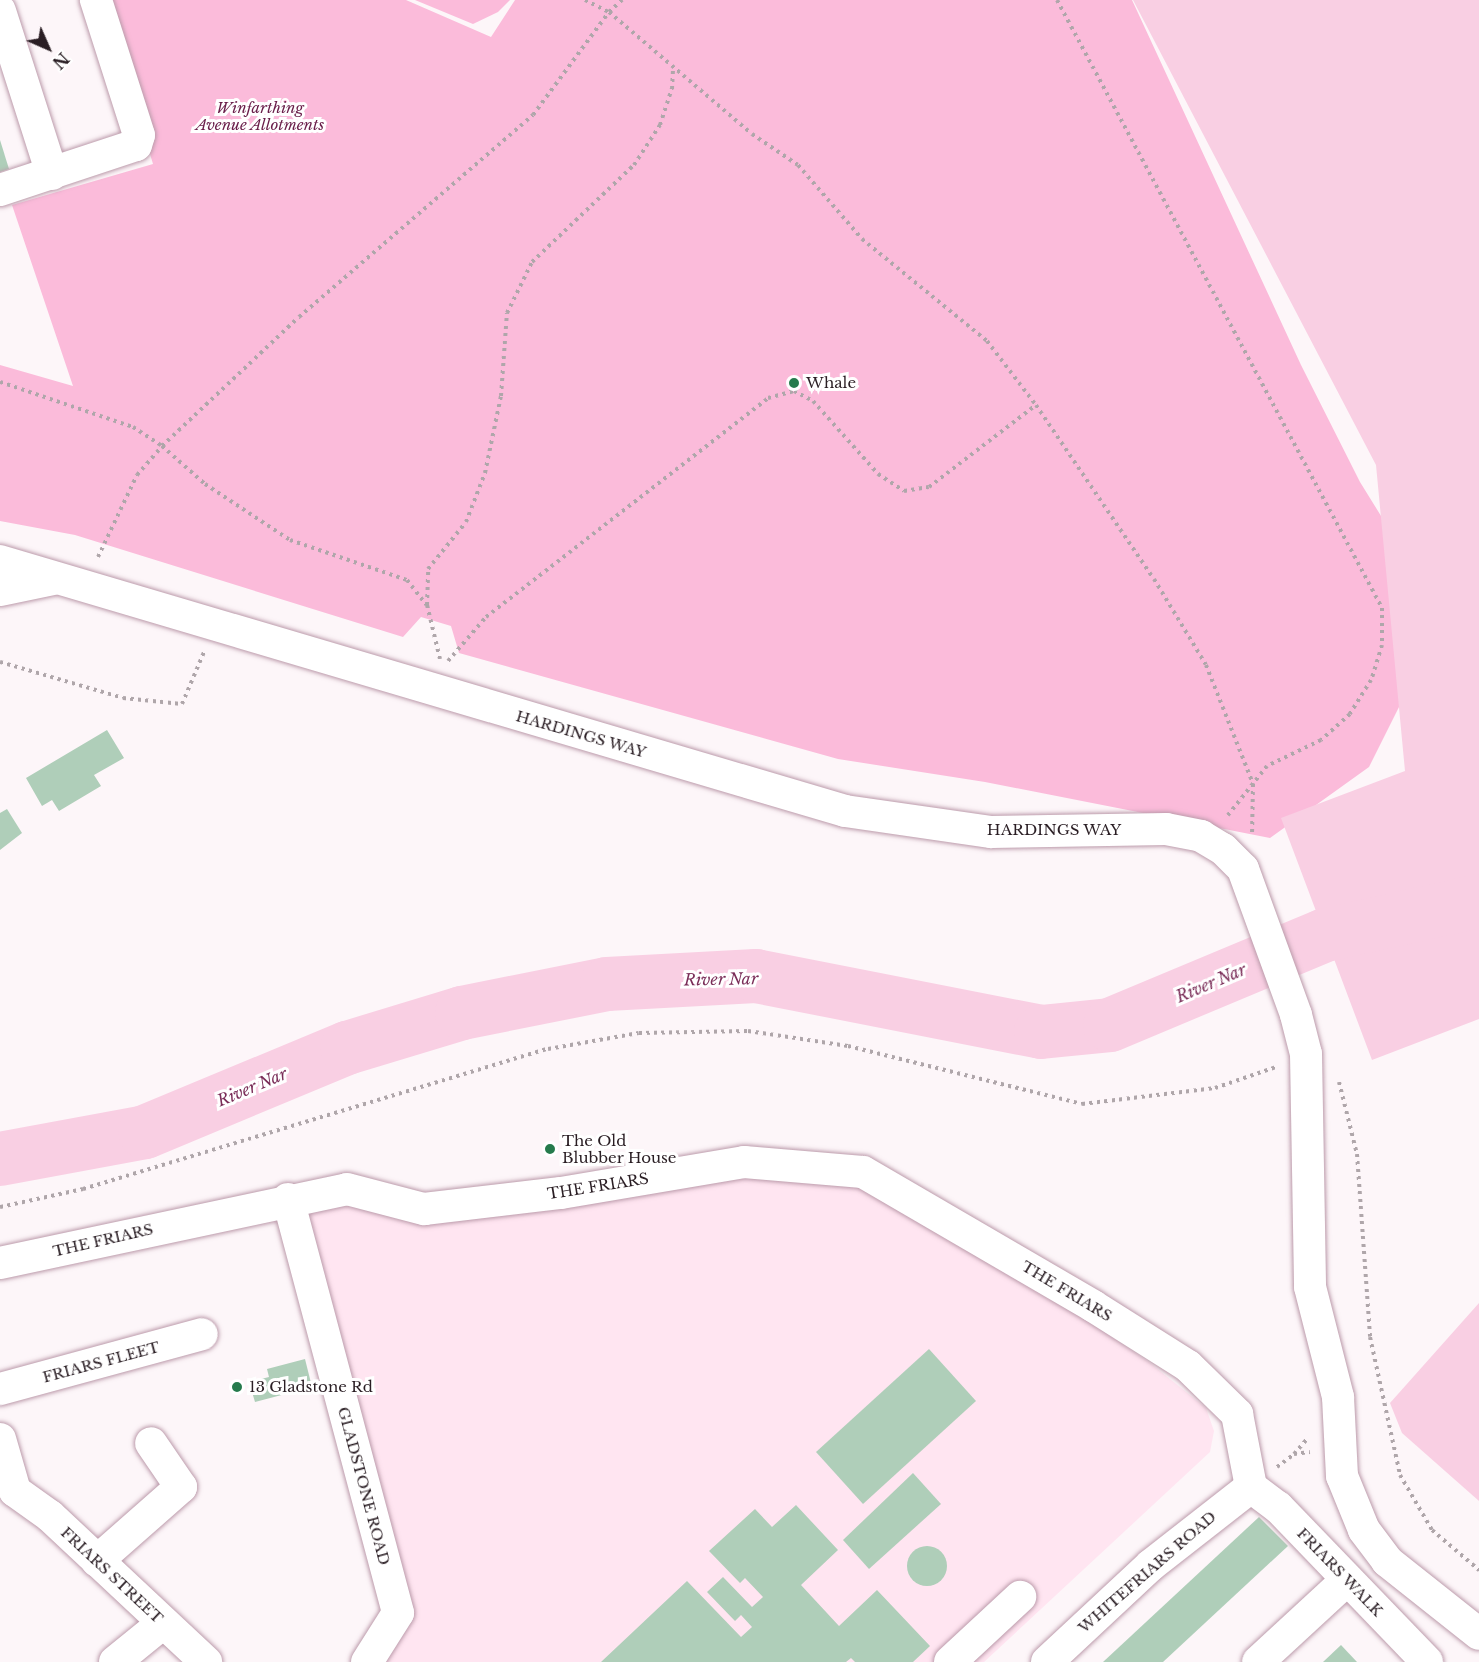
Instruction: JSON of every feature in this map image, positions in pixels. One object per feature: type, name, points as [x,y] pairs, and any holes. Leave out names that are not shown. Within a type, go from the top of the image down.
[{"type":"street","points":[[0,190],[136,145],[138,135],[96,0]]},
{"type":"street","points":[[0,11],[52,174]]},
{"type":"street","name":"HARDINGS WAY","points":[[0,561],[53,579],[845,811],[991,832],[1166,829],[1209,824],[1223,849],[1243,869],[1296,1015],[1295,1059],[1310,1287],[1338,1397],[1342,1476],[1373,1545],[1404,1576],[1479,1634]]},
{"type":"street","name":"HARDINGS WAY","points":[[0,590],[53,579]]},
{"type":"street","name":"THE FRIARS","points":[[0,1263],[288,1199],[347,1189],[424,1209],[561,1193],[744,1162],[863,1172],[1093,1305],[1188,1366],[1237,1414],[1255,1489]]},
{"type":"street","name":"GLADSTONE ROAD","points":[[288,1199],[398,1613],[367,1662]]},
{"type":"street","name":"FRIARS FLEET","points":[[0,1389],[202,1335]]},
{"type":"street","points":[[0,1439],[8,1493]]},
{"type":"street","points":[[97,1561],[181,1487],[151,1443]]},
{"type":"street","name":"FRIARS WALK","points":[[1255,1489],[1427,1662]]},
{"type":"street","name":"WHITEFRIARS ROAD","points":[[1047,1662],[1151,1565],[1255,1489]]},
{"type":"street","name":"FRIARS STREET","points":[[8,1493],[50,1516],[206,1662]]},
{"type":"street","points":[[1258,1662],[1347,1580]]},
{"type":"street","points":[[950,1662],[1020,1597]]},
{"type":"street","points":[[115,1662],[163,1623]]},
{"type":"path","points":[[585,0],[609,12],[752,134],[798,165],[862,239],[987,341],[1036,405],[1154,579],[1206,665],[1253,784],[1251,841],[1246,834]]},
{"type":"path","points":[[96,560],[137,475],[162,446],[325,294],[533,114],[609,12],[622,0]]},
{"type":"path","points":[[1057,0],[1382,609],[1379,654],[1371,680],[1350,714],[1321,740],[1267,765],[1227,816],[1209,824]]},
{"type":"path","points":[[442,667],[427,605],[428,569],[465,522],[484,473],[501,396],[507,313],[532,262],[634,165],[660,125],[672,89],[673,67]]},
{"type":"path","points":[[0,382],[133,427],[162,446],[206,484],[290,540],[407,580],[427,605]]},
{"type":"path","points":[[442,667],[486,617],[768,398],[794,391],[813,401],[878,474],[903,491],[929,487],[1036,405]]},
{"type":"path","points":[[87,558],[106,564]]},
{"type":"path","points":[[0,662],[123,698],[183,704],[212,626]]},
{"type":"path","points":[[433,664],[442,667]]},
{"type":"path","points":[[1209,824],[1227,816]]},
{"type":"path","points":[[1227,816],[1232,821]]},
{"type":"path","points":[[0,1207],[115,1180],[548,1049],[639,1033],[748,1030],[814,1041],[1082,1104],[1215,1088],[1295,1059]]},
{"type":"path","points":[[1337,1076],[1357,1154],[1370,1337],[1400,1474],[1432,1530],[1479,1570]]},
{"type":"path","points":[[1255,1489],[1269,1473],[1294,1454],[1341,1448]]},
{"type":"shaded area","points":[[1133,0],[1479,0],[1479,1019],[1372,1060],[1281,818],[1405,771],[1376,465]]},
{"type":"shaded area","points":[[728,1165],[869,1184],[1024,1277],[1150,1363],[1206,1408],[1214,1431],[1210,1452],[984,1662],[369,1662],[389,1623],[298,1199],[439,1204]]},
{"type":"shaded area","points":[[1479,1303],[1479,1501],[1402,1433],[1390,1403]]},
{"type":"green space","name":"Winfarthing Avenue Allotments","points":[[104,0],[406,0],[491,37],[515,0],[1132,0],[1301,365],[1360,482],[1412,566],[1414,677],[1369,767],[1270,838],[985,782],[838,759],[459,653],[451,626],[421,617],[403,637],[75,535],[0,521],[0,365],[73,386],[12,205],[153,164]]},
{"type":"green space","points":[[415,0],[510,0],[498,12],[473,24]]},
{"type":"building","points":[[0,140],[9,169],[0,172]]},
{"type":"building","points":[[107,730],[124,758],[94,775],[101,786],[59,811],[52,800],[42,806],[26,778]]},
{"type":"building","points":[[7,809],[22,833],[0,850],[0,813]]},
{"type":"building","points":[[929,1349],[976,1401],[863,1504],[816,1452]]},
{"type":"building","points":[[305,1359],[312,1387],[255,1402],[249,1382],[269,1377],[267,1369]]},
{"type":"building","points":[[913,1473],[941,1504],[869,1569],[843,1540]]},
{"type":"building","points":[[796,1505],[838,1550],[801,1585],[839,1626],[877,1590],[930,1646],[913,1662],[855,1662],[851,1658],[846,1662],[601,1662],[687,1581],[741,1637],[752,1627],[741,1615],[735,1621],[707,1592],[723,1577],[752,1607],[763,1597],[745,1578],[740,1583],[709,1551],[755,1509],[772,1527]]},
{"type":"building","points":[[1259,1517],[1288,1546],[1163,1662],[1103,1662]]},
{"type":"building","points":[[927,1546],[935,1547],[941,1552],[946,1558],[946,1574],[941,1580],[935,1585],[927,1586],[919,1585],[913,1580],[908,1574],[907,1566],[908,1558],[913,1552],[919,1547]]},
{"type":"building","points":[[1341,1645],[1357,1662],[1323,1662]]},
{"type":"waterway","name":"River Nar","points":[[0,1159],[145,1132],[347,1048],[462,1013],[607,984],[756,976],[1041,1032],[1110,1025],[1325,935],[1479,901]]},
{"type":"place","name":"Whale","points":[[794,383]]},
{"type":"place","name":"The Old Blubber House","points":[[550,1149]]},
{"type":"place","name":"13 Gladstone Rd","points":[[237,1387]]}]
